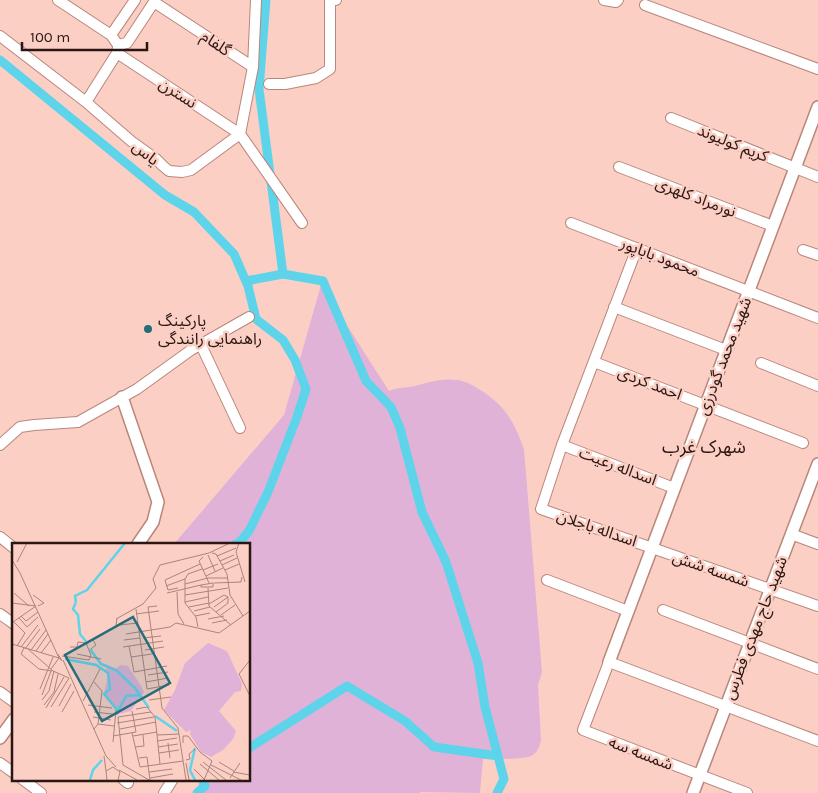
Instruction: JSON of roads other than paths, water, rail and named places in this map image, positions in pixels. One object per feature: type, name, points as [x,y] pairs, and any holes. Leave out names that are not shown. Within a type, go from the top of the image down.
[{"type":"street","points":[[58,0],[112,35],[117,49]]},
{"type":"street","points":[[112,35],[135,0]]},
{"type":"street","points":[[256,0],[253,67],[240,134],[302,223]]},
{"type":"street","points":[[269,84],[285,84],[316,78],[330,69],[330,0],[336,0]]},
{"type":"street","points":[[604,0],[616,2],[618,0]]},
{"type":"street","points":[[86,102],[117,49],[127,43],[154,1]]},
{"type":"street","name":"گلفام","points":[[154,1],[253,67]]},
{"type":"street","points":[[645,5],[818,69]]},
{"type":"street","name":"یاس","points":[[0,36],[86,102],[131,141],[169,170],[182,172],[191,170],[240,134]]},
{"type":"street","name":"نسترن","points":[[117,49],[240,134]]},
{"type":"street","name":"شهید محمد گودرزی","points":[[608,662],[818,107]]},
{"type":"street","name":"کریم کولیوند","points":[[671,118],[818,177]]},
{"type":"street","name":"نورمراد کلهری","points":[[618,167],[773,226]]},
{"type":"street","name":"محمود باباپور","points":[[571,223],[818,318]]},
{"type":"street","points":[[562,445],[637,248]]},
{"type":"street","points":[[803,250],[818,255]]},
{"type":"street","points":[[614,308],[726,350]]},
{"type":"street","points":[[0,445],[20,427],[34,424],[78,422],[136,389],[201,345],[250,317]]},
{"type":"street","points":[[201,345],[240,428]]},
{"type":"street","name":"احمد کردی","points":[[594,362],[803,443]]},
{"type":"street","points":[[760,363],[818,386]]},
{"type":"street","points":[[122,397],[158,502],[153,522],[139,543]]},
{"type":"street","name":"اسداله رعیت","points":[[562,445],[674,488]]},
{"type":"street","name":"اسداله باجلان","points":[[562,445],[541,509],[652,548]]},
{"type":"street","name":"شهید حاج مهدی فطرس","points":[[693,793],[818,464]]},
{"type":"street","points":[[792,534],[818,544]]},
{"type":"street","points":[[0,538],[12,547]]},
{"type":"street","name":"شمسه شش","points":[[652,548],[818,606]]},
{"type":"street","points":[[547,580],[628,611]]},
{"type":"street","points":[[663,610],[818,669]]},
{"type":"street","points":[[0,614],[12,623]]},
{"type":"street","points":[[608,662],[818,742]]},
{"type":"street","name":"شمسه سه","points":[[608,662],[583,730],[747,793]]},
{"type":"street","points":[[0,692],[12,701]]},
{"type":"street","points":[[0,738],[12,721]]},
{"type":"street","points":[[0,763],[12,772]]},
{"type":"street","points":[[23,780],[41,793]]},
{"type":"street","points":[[164,793],[172,780]]},
{"type":"waterway","points":[[266,0],[259,89],[283,274],[323,281],[366,381],[391,407],[400,428],[422,512],[446,562],[478,663],[485,707],[504,779],[497,793]]},
{"type":"waterway","points":[[0,60],[165,195],[194,212],[234,254],[248,286],[256,319],[283,340],[295,360],[306,389],[268,492],[249,531],[239,543]]},
{"type":"waterway","points":[[246,281],[283,274]]},
{"type":"waterway","points":[[250,747],[347,686],[405,721],[434,747],[498,756]]},
{"type":"waterway","points":[[197,793],[205,786],[203,780]]},
{"type":"place","name":"پارکینگ راهنمایی رانندگی","points":[[148,329]]},
{"type":"district","name":"شهرک غرب","points":[[704,447]]}]
